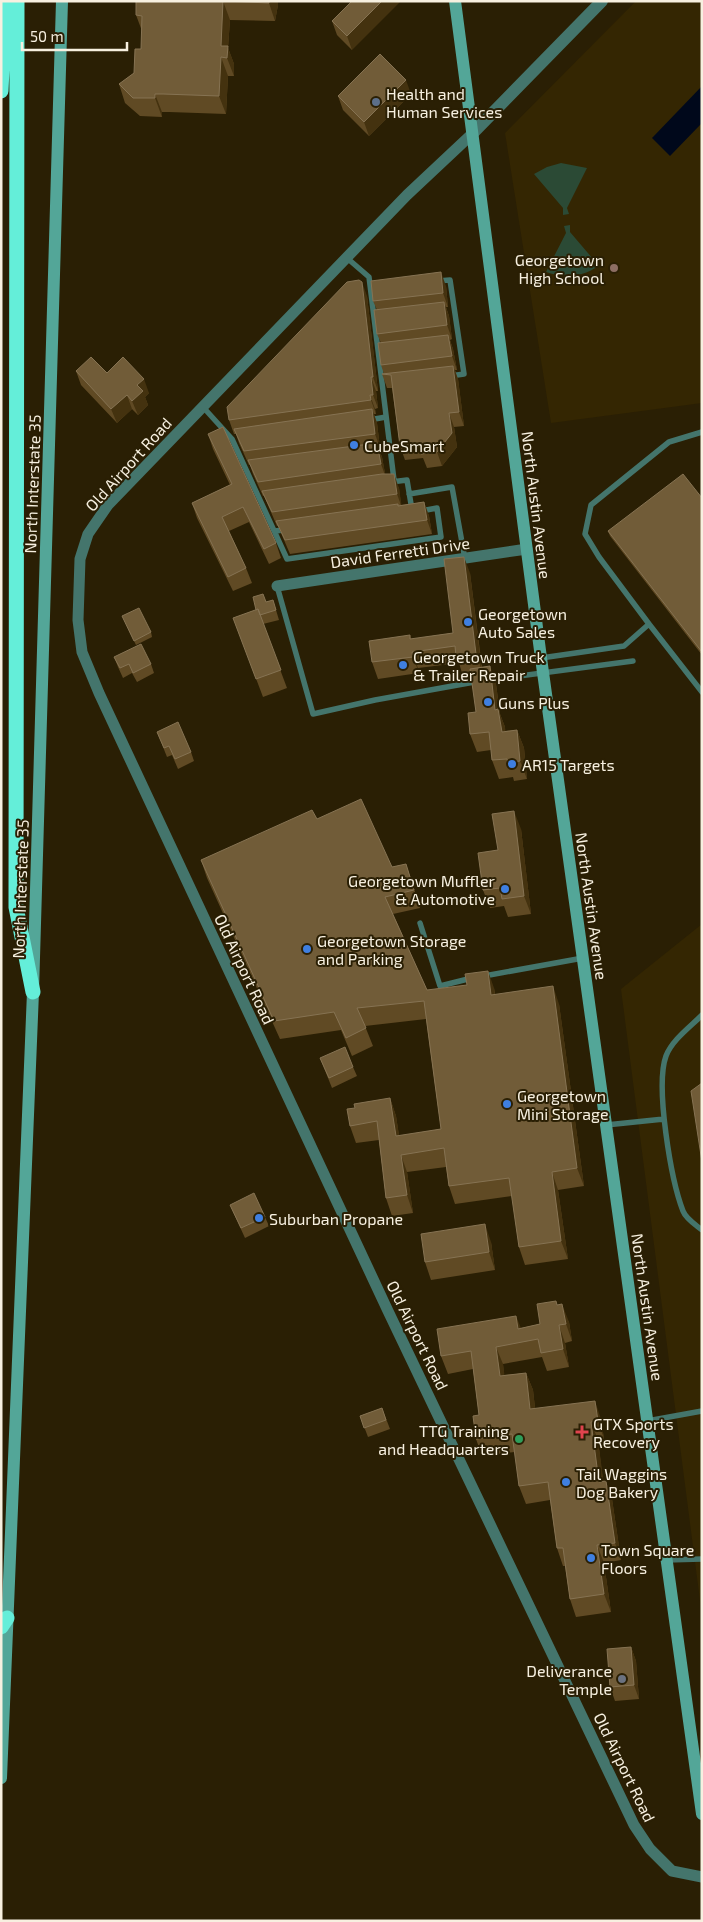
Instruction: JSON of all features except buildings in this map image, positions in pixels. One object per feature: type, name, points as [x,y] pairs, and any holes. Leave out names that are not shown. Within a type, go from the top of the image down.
[{"type":"highway","points":[[1,91],[5,1]]},
{"type":"highway","points":[[17,1],[16,907],[34,992]]},
{"type":"main road","name":"North Interstate 35","points":[[1,1778],[4,1622],[34,992],[62,1]]},
{"type":"main road","name":"North Austin Avenue","points":[[454,1],[543,673],[701,1806]]},
{"type":"street","points":[[472,134],[602,1]]},
{"type":"street","name":"Old Airport Road","points":[[472,134],[407,195],[108,505],[88,534],[80,559],[78,620],[82,652],[98,693],[357,1245],[634,1825],[650,1849],[672,1871],[702,1877]]},
{"type":"street","name":"David Ferretti Drive","points":[[277,586],[527,549]]},
{"type":"lane","points":[[347,258],[369,278],[394,482]]},
{"type":"lane","points":[[433,282],[450,280],[460,343],[464,374],[446,376]]},
{"type":"lane","points":[[370,288],[379,287]]},
{"type":"lane","points":[[446,312],[455,311]]},
{"type":"lane","points":[[374,320],[383,319]]},
{"type":"lane","points":[[451,344],[460,343]]},
{"type":"lane","points":[[378,353],[387,352]]},
{"type":"lane","points":[[382,384],[391,383]]},
{"type":"lane","points":[[202,407],[232,439],[287,559],[441,537],[437,508],[403,513]]},
{"type":"lane","points":[[357,422],[386,417]]},
{"type":"lane","points":[[702,432],[669,442],[591,505],[585,534],[599,557],[702,692]]},
{"type":"lane","points":[[232,439],[241,438]]},
{"type":"lane","points":[[381,452],[390,451]]},
{"type":"lane","points":[[246,470],[256,468]]},
{"type":"lane","points":[[385,483],[407,480],[413,512]]},
{"type":"lane","points":[[409,494],[452,487],[465,559]]},
{"type":"lane","points":[[260,501],[270,500]]},
{"type":"lane","points":[[274,531],[294,528]]},
{"type":"lane","points":[[277,586],[312,714],[463,684],[633,661]]},
{"type":"lane","points":[[541,658],[624,646],[649,624]]},
{"type":"lane","points":[[420,922],[440,986],[498,972],[583,958]]},
{"type":"lane","points":[[702,1015],[667,1054],[661,1072],[664,1120],[684,1214],[702,1230]]},
{"type":"lane","points":[[606,1125],[664,1120]]},
{"type":"lane","points":[[647,1421],[702,1411]]},
{"type":"lane","points":[[666,1560],[702,1559]]},
{"type":"shaded area","name":"Georgetown High School","points":[[636,1],[702,1],[702,403],[551,423],[505,133]]},
{"type":"shaded area","points":[[702,924],[702,1616],[621,989]]},
{"type":"green space","points":[[561,163],[587,168],[567,208],[569,214],[563,215],[563,208],[534,174],[547,167]]},
{"type":"green space","points":[[570,225],[570,232],[599,266],[586,273],[573,276],[560,276],[546,272],[566,233],[564,226]]},
{"type":"water","points":[[702,86],[702,123],[670,156],[652,138]]},
{"type":"place","name":"Health and Human Services","points":[[376,102]]},
{"type":"place","name":"Georgetown High School","points":[[614,268]]},
{"type":"place","name":"CubeSmart","points":[[354,445]]},
{"type":"place","name":"Georgetown Auto Sales","points":[[468,622]]},
{"type":"place","name":"Georgetown Truck & Trailer Repair","points":[[403,665]]},
{"type":"place","name":"Guns Plus","points":[[488,702]]},
{"type":"place","name":"AR15 Targets","points":[[512,764]]},
{"type":"place","name":"Georgetown Muffler & Automotive","points":[[505,889]]},
{"type":"place","name":"Georgetown Storage and Parking","points":[[307,949]]},
{"type":"place","name":"Georgetown Mini Storage","points":[[507,1104]]},
{"type":"place","name":"Suburban Propane","points":[[259,1218]]},
{"type":"place","name":"GTX Sports Recovery","points":[[582,1432]]},
{"type":"place","name":"TTG Training and Headquarters","points":[[519,1439]]},
{"type":"place","name":"Tail Waggins Dog Bakery","points":[[566,1482]]},
{"type":"place","name":"Town Square Floors","points":[[591,1558]]},
{"type":"place","name":"Deliverance Temple","points":[[622,1679]]}]
